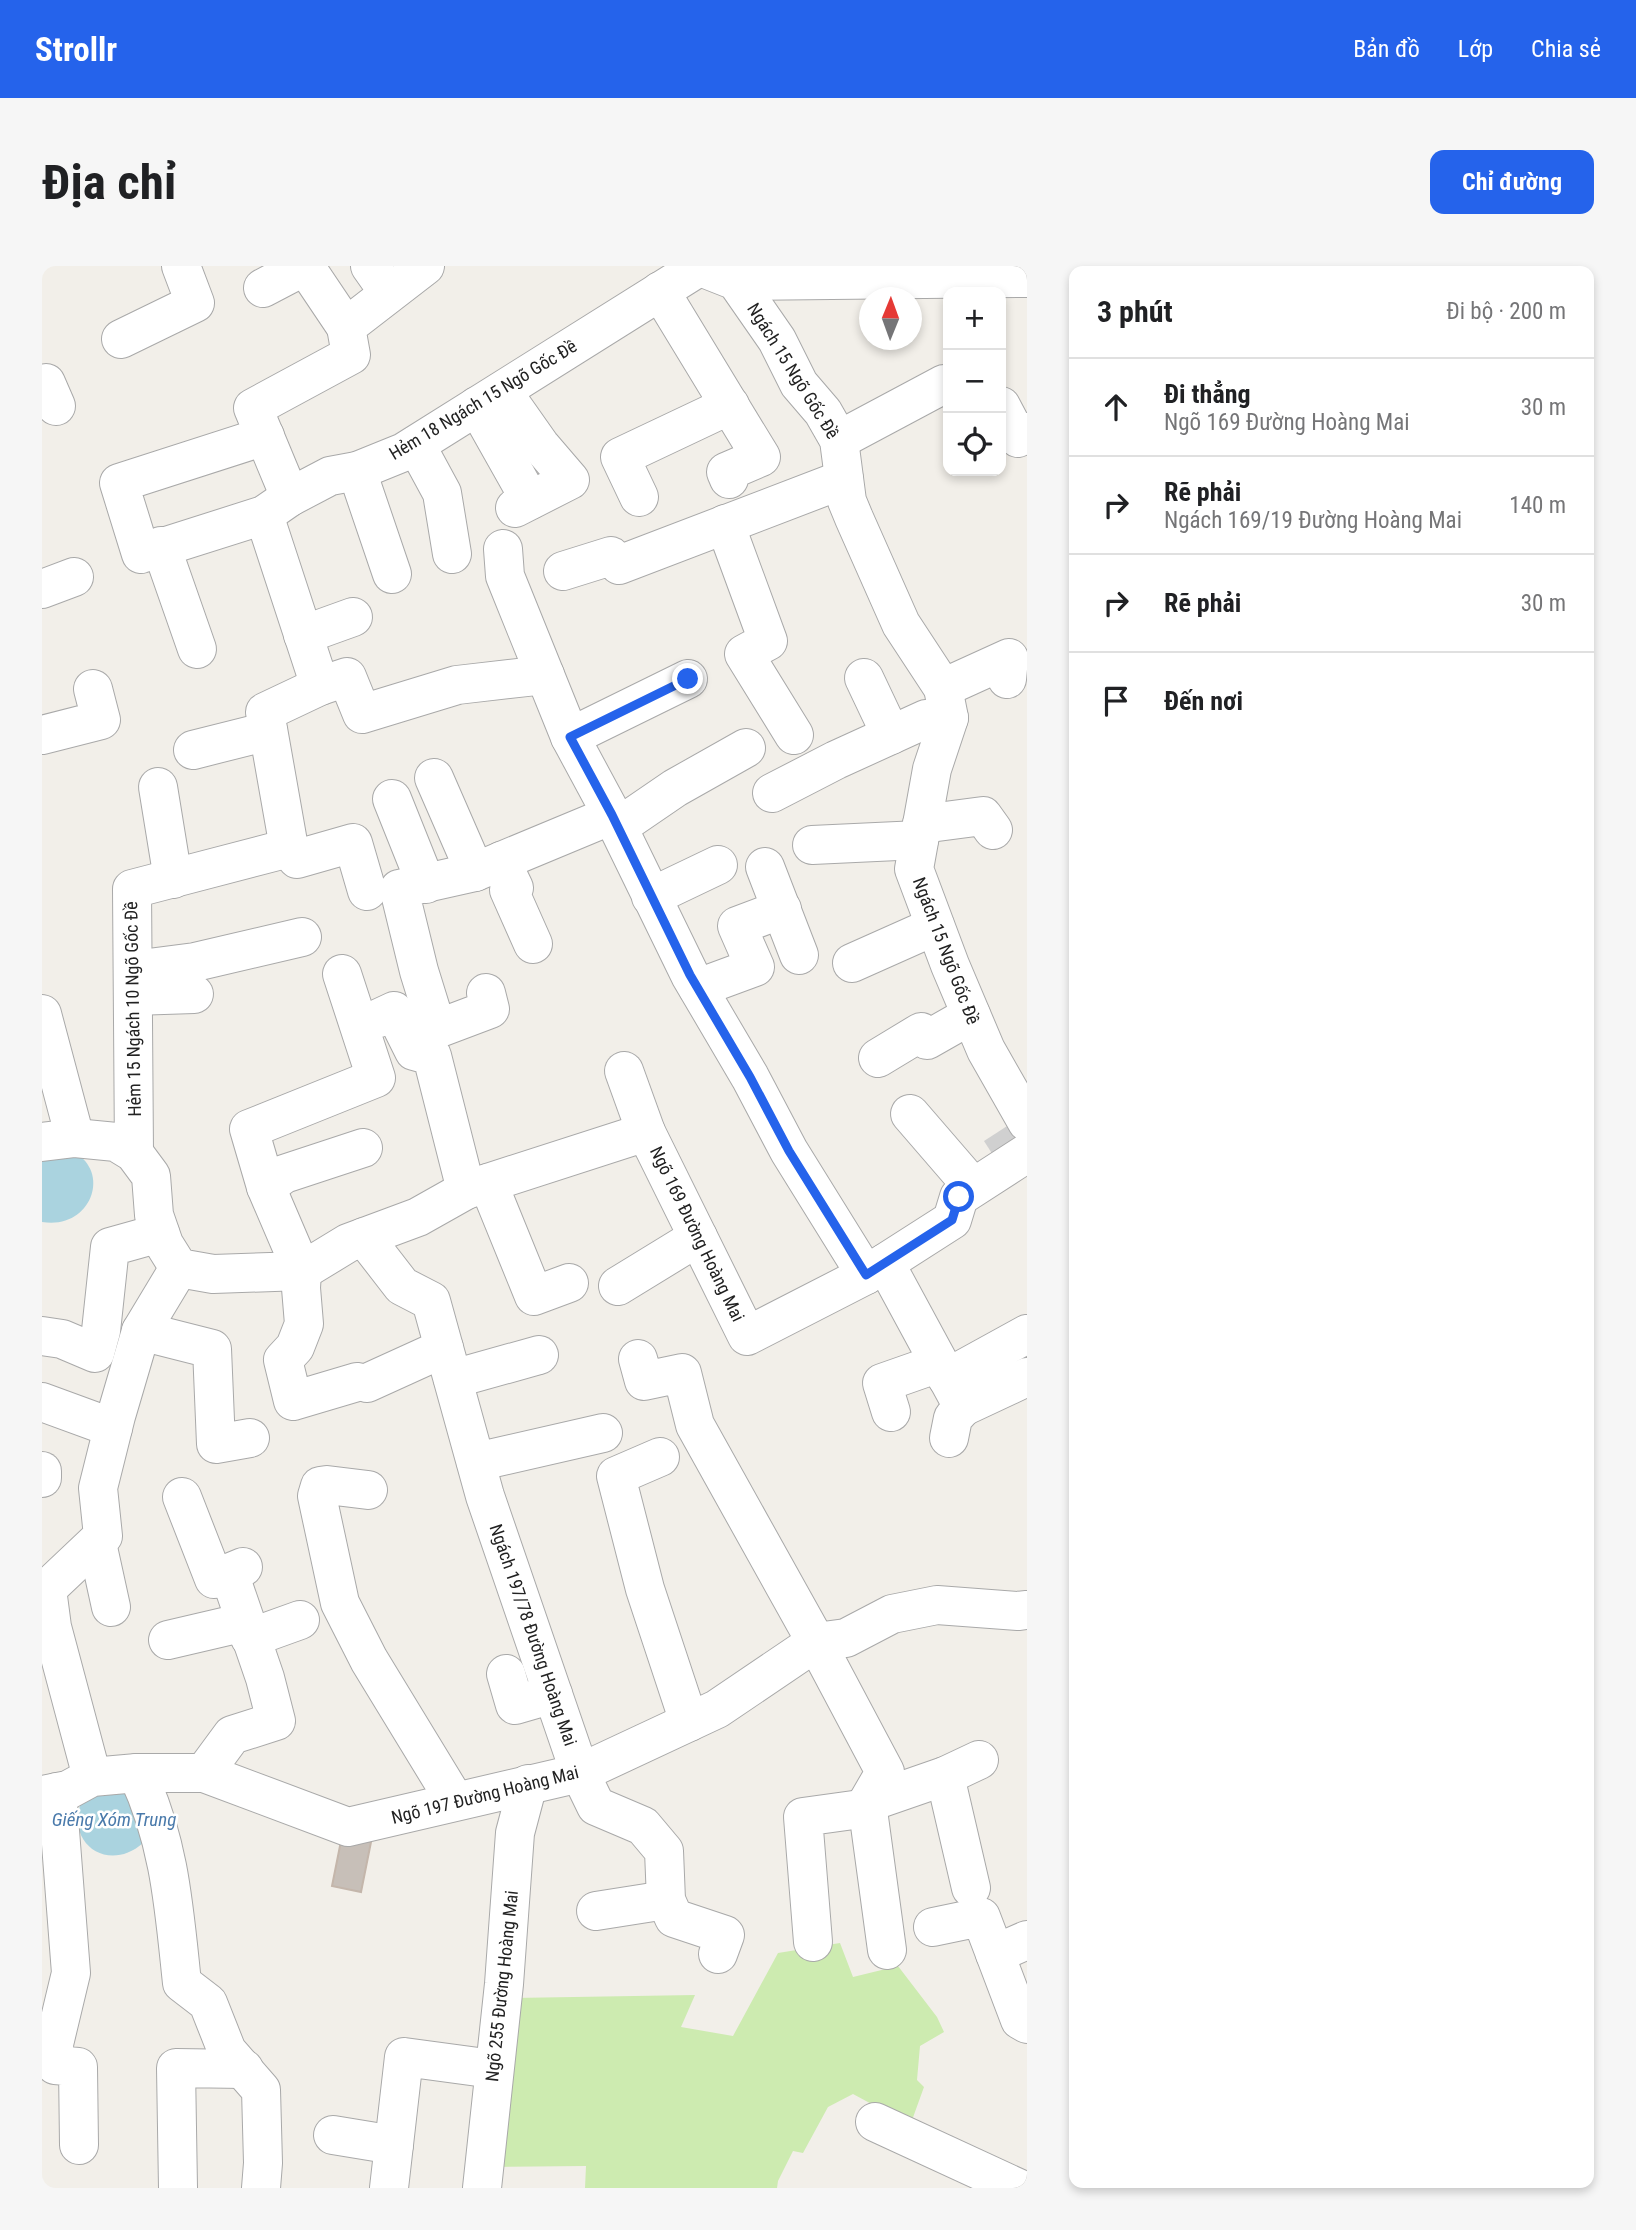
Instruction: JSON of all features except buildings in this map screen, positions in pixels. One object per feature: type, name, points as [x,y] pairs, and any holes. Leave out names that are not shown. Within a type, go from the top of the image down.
[{"type":"street","points":[[121,339],[195,303],[181,266]]},
{"type":"street","points":[[263,288],[305,266],[346,327],[351,355],[253,408],[265,436],[303,635],[320,686]]},
{"type":"street","points":[[346,327],[379,280],[425,266]]},
{"type":"street","points":[[698,266],[736,281],[1027,278]]},
{"type":"street","name":"Hẻm 18 Ngách 15 Ngõ Gốc Đề","points":[[151,550],[277,506],[330,476],[357,471],[404,452],[698,266]]},
{"type":"street","name":"Ngách 15 Ngõ Gốc Đề","points":[[736,281],[776,340],[799,384],[823,412],[839,440],[850,509],[901,624],[946,703],[914,869],[985,1050],[1027,1122]]},
{"type":"street","points":[[660,291],[761,457],[726,472],[729,479]]},
{"type":"street","points":[[839,440],[943,385]]},
{"type":"street","points":[[489,399],[540,445],[570,480],[523,504]]},
{"type":"street","points":[[639,497],[620,457],[730,405]]},
{"type":"street","points":[[1005,413],[1018,438],[1027,432]]},
{"type":"street","points":[[197,649],[119,483],[265,436]]},
{"type":"street","points":[[416,445],[442,494],[452,554]]},
{"type":"street","points":[[357,471],[393,574]]},
{"type":"street","points":[[563,571],[611,556],[619,565],[844,478]]},
{"type":"street","points":[[725,524],[768,641],[744,654],[794,735]]},
{"type":"street","points":[[503,549],[505,576],[570,737],[698,988],[789,1151],[875,1269],[950,1397]]},
{"type":"street","points":[[303,635],[353,617]]},
{"type":"street","points":[[772,793],[926,719],[1009,658],[1007,678]]},
{"type":"street","points":[[367,891],[353,843],[297,859],[289,848],[265,712],[320,686],[347,677],[362,714],[457,685],[545,675]]},
{"type":"street","points":[[864,678],[891,735]]},
{"type":"street","points":[[570,737],[688,679]]},
{"type":"street","points":[[42,735],[101,720],[93,689]]},
{"type":"street","points":[[193,750],[268,731]]},
{"type":"street","points":[[569,1283],[534,1296],[477,1186],[435,1042],[399,889],[488,866],[615,821],[746,748]]},
{"type":"street","points":[[434,778],[488,866],[514,888],[509,890],[533,944]]},
{"type":"street","points":[[158,787],[173,879]]},
{"type":"street","points":[[392,799],[426,884]]},
{"type":"street","points":[[812,845],[921,832],[983,816],[993,830]]},
{"type":"street","name":"Hẻm 15 Ngách 10 Ngõ Gốc Đề","points":[[134,1153],[132,889],[289,848]]},
{"type":"street","points":[[651,897],[718,865]]},
{"type":"street","points":[[765,867],[799,955]]},
{"type":"street","points":[[698,988],[755,967],[737,926],[782,909]]},
{"type":"street","points":[[852,963],[935,926]]},
{"type":"street","points":[[133,983],[195,962],[302,937]]},
{"type":"street","points":[[342,974],[376,1077],[249,1129],[266,1187],[302,1271],[304,1324],[295,1348],[283,1360],[293,1401],[448,1363],[539,1355]]},
{"type":"street","points":[[133,983],[187,1005]]},
{"type":"street","points":[[379,1017],[394,1011],[414,1051],[435,1042],[490,1009],[485,993]]},
{"type":"street","points":[[42,1014],[58,1140],[116,1142],[134,1153],[151,1176],[154,1215],[163,1244],[179,1268],[141,1331],[113,1428],[98,1488],[103,1536],[47,1595],[92,1777]]},
{"type":"street","points":[[878,1058],[921,1032],[928,1040],[971,1015]]},
{"type":"street","points":[[624,1071],[646,1132]]},
{"type":"street","points":[[910,1114],[973,1188]]},
{"type":"street","name":"Ngõ 169 Đường Hoàng Mai","points":[[179,1268],[213,1274],[302,1271],[348,1243],[418,1217],[477,1186],[646,1132],[747,1336],[875,1269],[952,1220],[959,1197],[1027,1153]]},
{"type":"street","points":[[266,1187],[284,1174],[363,1148]]},
{"type":"street","points":[[42,1336],[62,1339],[95,1353],[101,1331],[110,1247],[160,1233]]},
{"type":"street","name":"Ngách 197/78 Đường Hoàng Mai","points":[[364,1237],[402,1286],[431,1301],[480,1479],[580,1773],[596,1806],[643,1825],[664,1851],[666,1900]]},
{"type":"street","points":[[618,1286],[698,1237]]},
{"type":"street","points":[[141,1331],[212,1349],[216,1444],[250,1438]]},
{"type":"street","points":[[950,1397],[1027,1334]]},
{"type":"street","points":[[638,1359],[644,1381],[682,1373],[695,1425],[885,1772],[868,1806],[887,1950]]},
{"type":"street","points":[[891,1412],[882,1383],[950,1397],[1027,1377]]},
{"type":"street","points":[[42,1402],[113,1428]]},
{"type":"street","points":[[480,1479],[603,1433]]},
{"type":"street","points":[[660,1457],[616,1476],[645,1589],[689,1722]]},
{"type":"street","points":[[42,1471],[42,1478]]},
{"type":"street","points":[[368,1490],[327,1485],[320,1486],[317,1496],[340,1602],[369,1660],[455,1801]]},
{"type":"street","points":[[183,1497],[214,1579],[238,1569],[248,1630],[265,1678],[276,1721],[232,1735],[204,1773]]},
{"type":"street","points":[[97,1543],[111,1607]]},
{"type":"street","name":"Ngõ 197 Đường Hoàng Mai","points":[[50,1794],[68,1790],[92,1777],[137,1773],[204,1773],[348,1827],[580,1773],[717,1709],[816,1642],[846,1638],[892,1614],[937,1605],[1027,1610]]},
{"type":"street","points":[[168,1640],[300,1620]]},
{"type":"street","points":[[506,1674],[515,1705],[553,1694]]},
{"type":"street","points":[[813,1942],[803,1816],[868,1806],[962,1768],[971,1888]]},
{"type":"street","points":[[137,1773],[155,1818],[170,1873],[182,1983],[208,2003],[227,2050],[261,2090],[261,2188]]},
{"type":"street","name":"Ngõ 255 Đường Hoàng Mai","points":[[482,2188],[493,2069],[505,1984],[515,1833],[528,1784]]},
{"type":"street","points":[[50,1794],[52,1867],[71,1973],[54,2044],[55,2065],[78,2067],[79,2145]]},
{"type":"street","points":[[596,1911],[666,1900],[674,1918],[725,1935],[718,1954]]},
{"type":"street","points":[[933,1927],[981,1917],[1011,1947],[1020,2021],[1027,2024]]},
{"type":"street","points":[[190,1989],[192,2068]]},
{"type":"street","points":[[389,2188],[404,2057],[493,2069]]},
{"type":"street","points":[[178,2188],[176,2068],[244,2069]]},
{"type":"street","points":[[875,2122],[1018,2188]]},
{"type":"street","points":[[333,2135],[394,2145]]},
{"type":"shaded area","points":[[1018,1119],[1027,1134],[1000,1166],[984,1141]]},
{"type":"green space","points":[[840,1943],[853,1977],[898,1966],[937,2017],[944,2032],[920,2046],[917,2080],[924,2087],[907,2134],[879,2108],[853,2094],[828,2107],[803,2153],[793,2151],[777,2188],[585,2188],[586,2166],[493,2167],[513,1998],[695,1995],[681,2027],[733,2036],[778,1953]]},
{"type":"water","points":[[42,1148],[63,1149],[75,1153],[86,1162],[92,1173],[90,1198],[83,1209],[73,1217],[59,1222],[42,1222]]},
{"type":"water","name":"Giếng Xóm Trung","points":[[126,1783],[143,1843],[130,1852],[104,1854],[84,1841],[79,1829],[78,1815],[82,1800]]},
{"type":"route","points":[[688,679],[570,737],[612,815],[690,975],[750,1077],[789,1151],[866,1275],[952,1220],[959,1197]]}]
